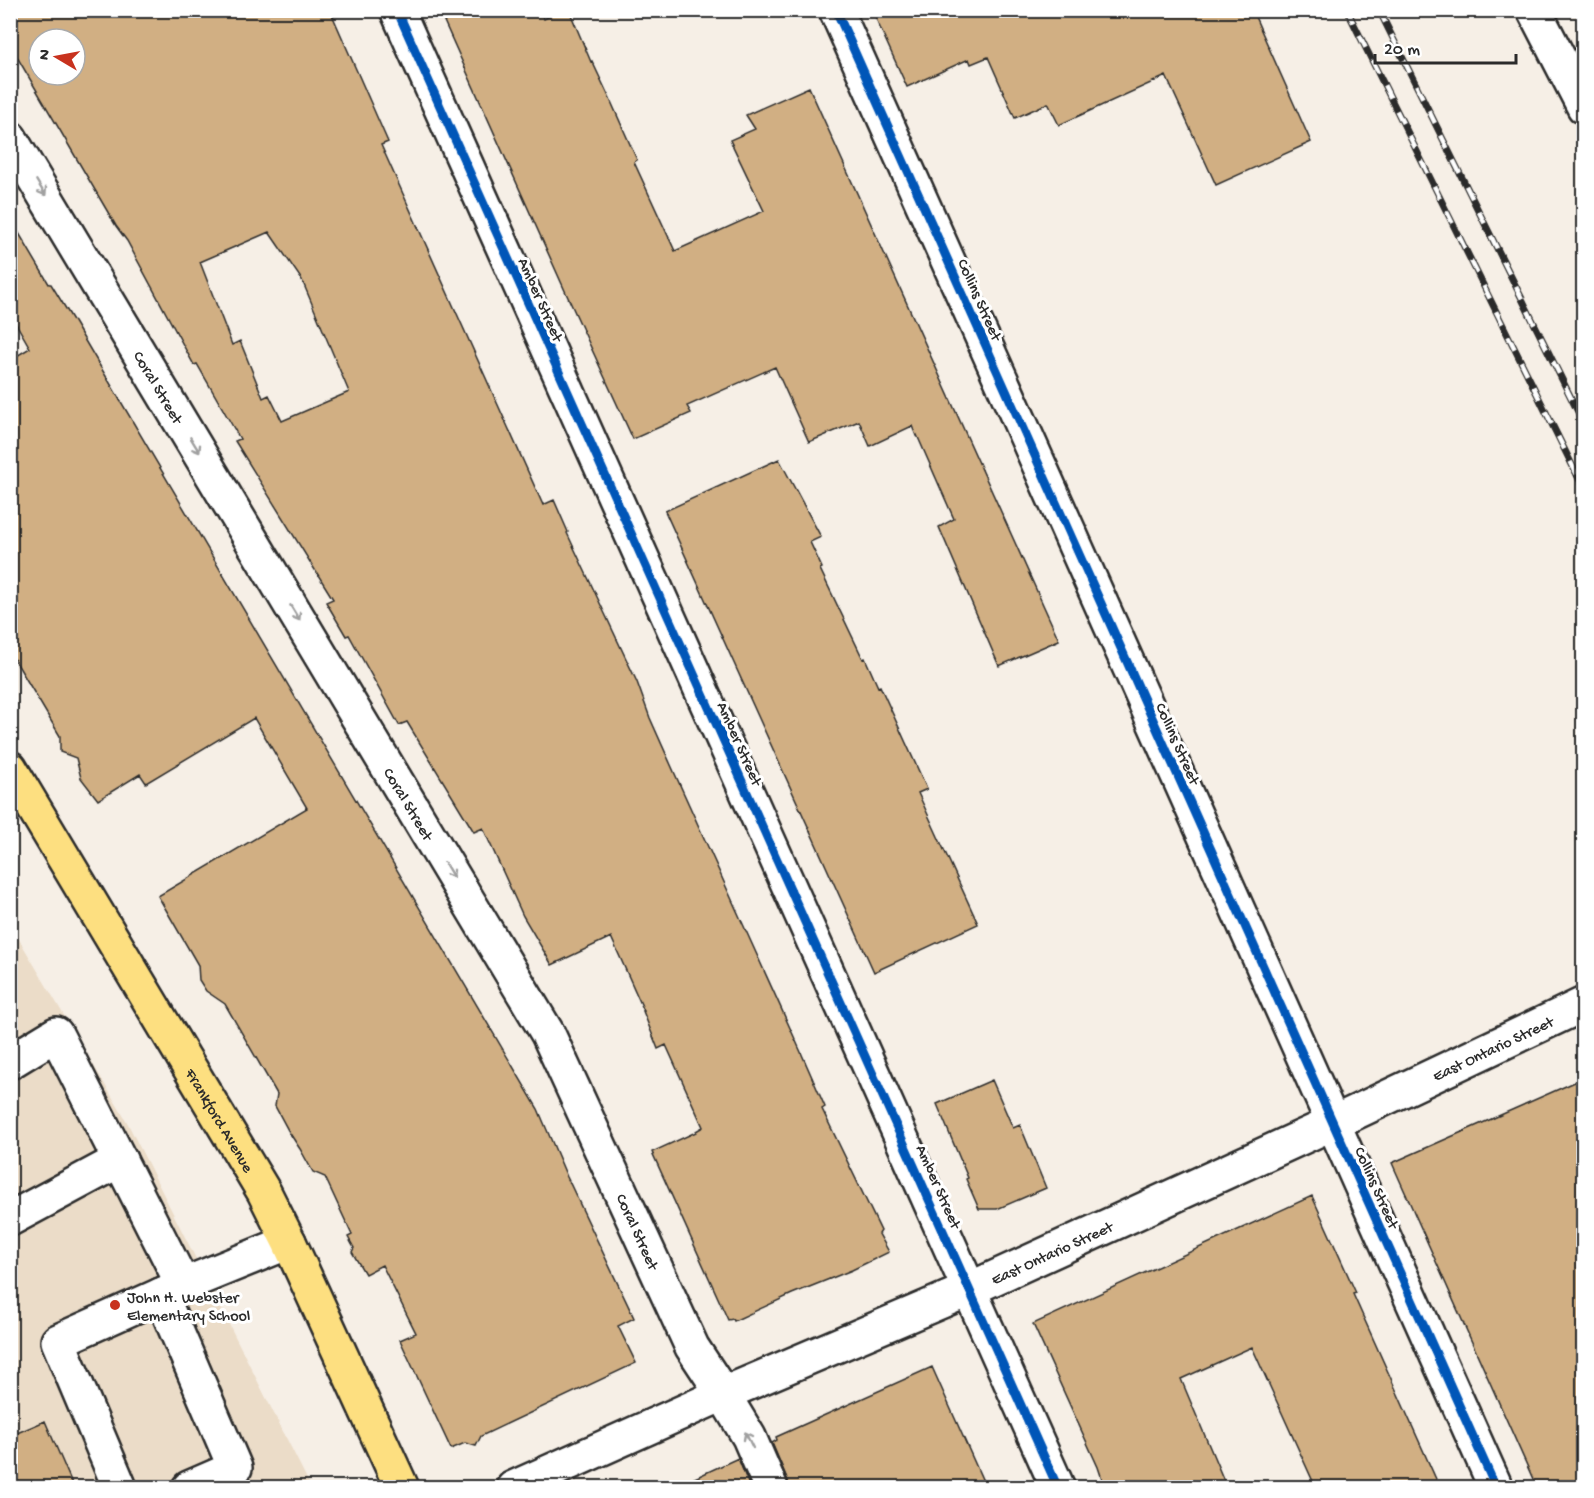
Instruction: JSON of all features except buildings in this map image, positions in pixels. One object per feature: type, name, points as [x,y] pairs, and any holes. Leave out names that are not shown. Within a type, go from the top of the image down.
[{"type":"main road","name":"Frankford Avenue","points":[[10,768],[264,1192],[402,1488]]},
{"type":"street","name":"Amber Street","points":[[397,10],[1058,1488]]},
{"type":"street","name":"Collins Street","points":[[836,10],[1496,1488]]},
{"type":"street","points":[[1534,10],[1584,107]]},
{"type":"street","name":"Coral Street","points":[[10,138],[548,1034],[692,1347],[748,1437],[771,1488]]},
{"type":"street","name":"East Ontario Street","points":[[513,1488],[723,1394],[970,1289],[1333,1123],[1584,1004]]},
{"type":"street","points":[[10,1062],[56,1034],[120,1160],[172,1290],[235,1468],[189,1488]]},
{"type":"street","points":[[10,1219],[120,1160]]},
{"type":"street","points":[[120,1488],[58,1341],[172,1290],[289,1242]]},
{"type":"shaded area","name":"John H. Webster Elementary School","points":[[10,924],[127,1122],[311,1487],[11,1487]]},
{"type":"railway","points":[[1347,10],[1584,489]]},
{"type":"railway","points":[[1379,10],[1584,424]]},
{"type":"cycle path","points":[[397,10],[1058,1488]]},
{"type":"cycle path","points":[[836,10],[1496,1488]]},
{"type":"place","name":"John H. Webster Elementary School","points":[[115,1305]]}]
